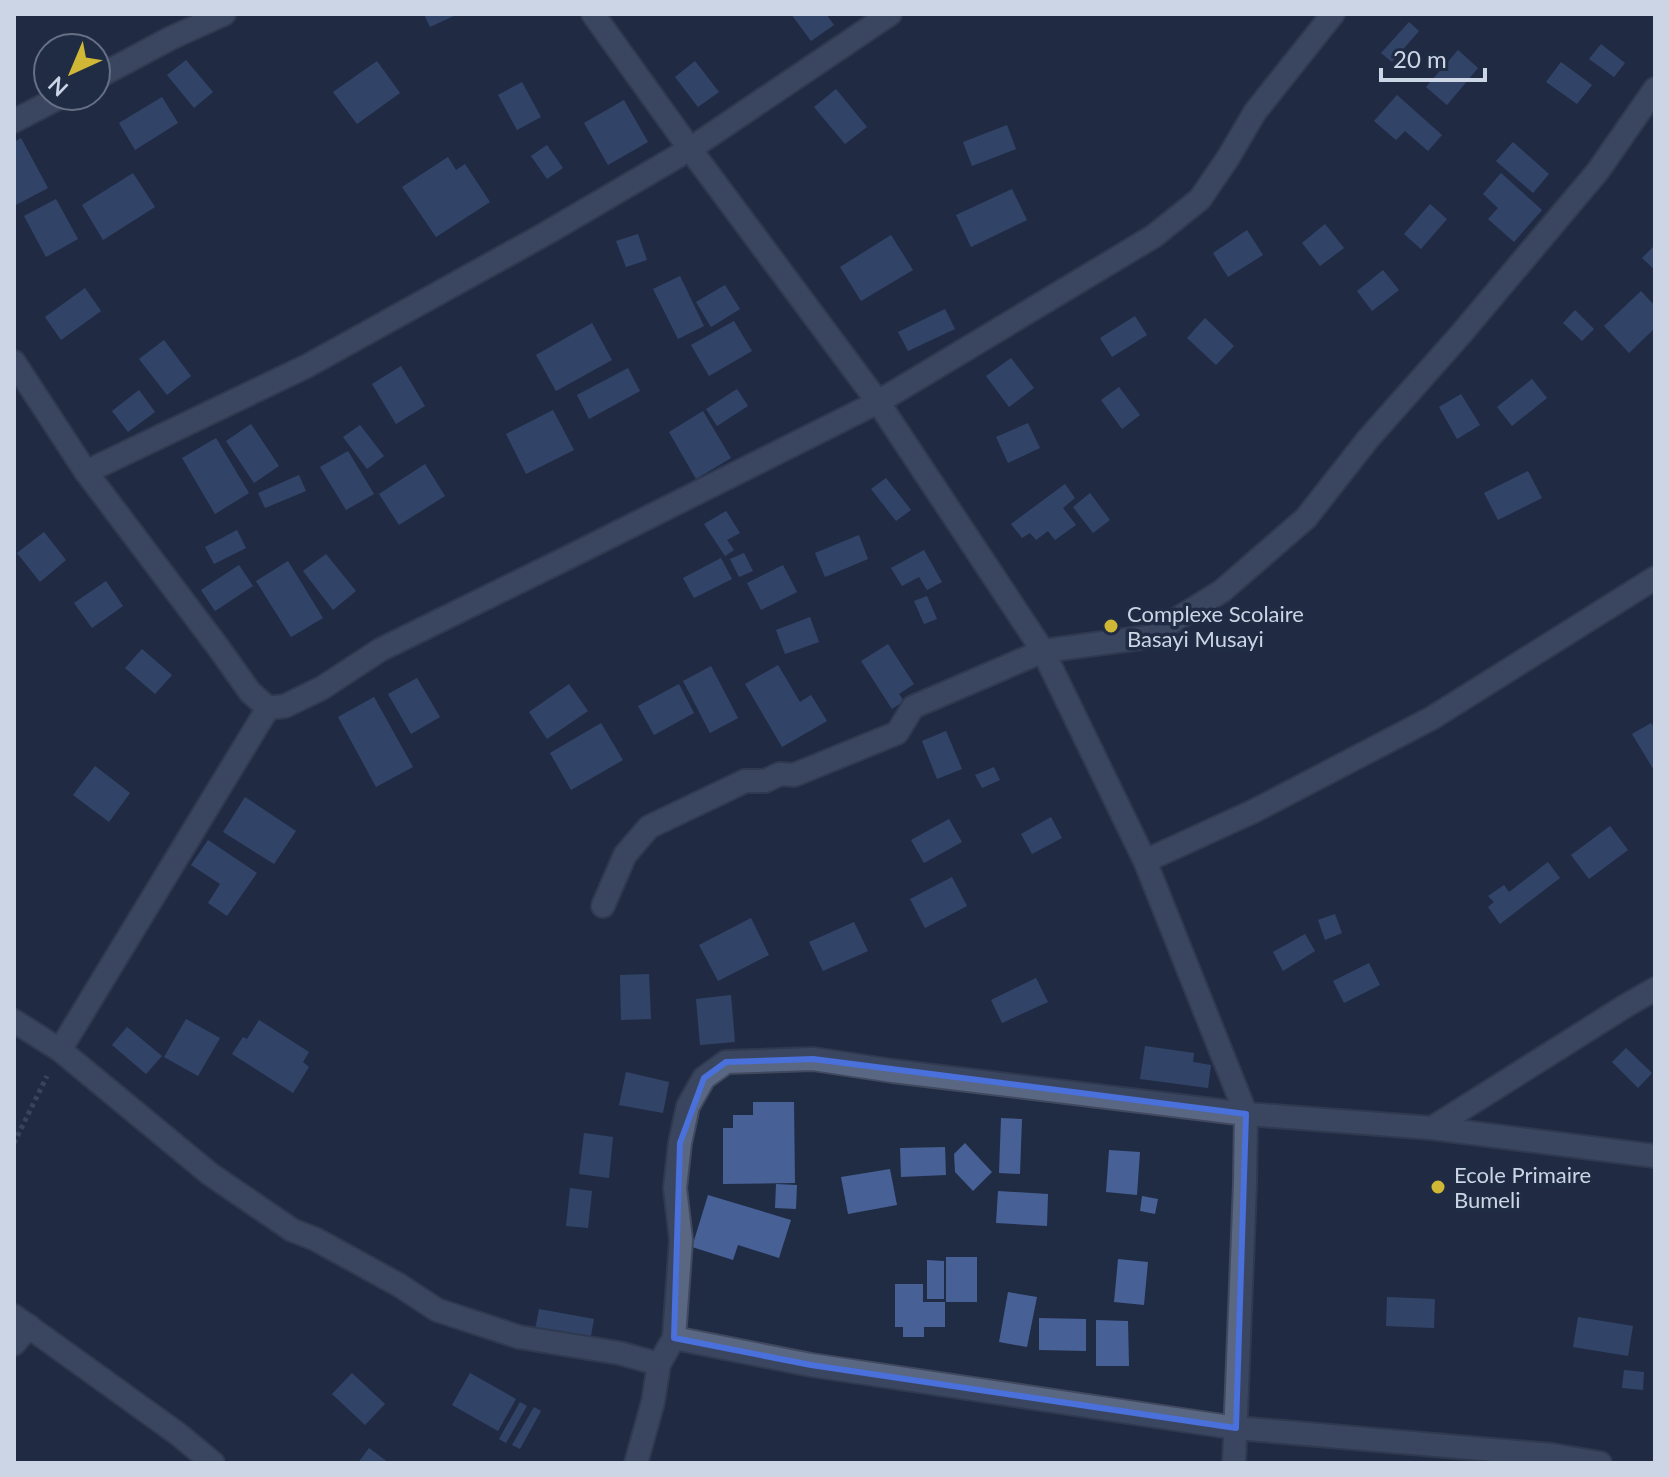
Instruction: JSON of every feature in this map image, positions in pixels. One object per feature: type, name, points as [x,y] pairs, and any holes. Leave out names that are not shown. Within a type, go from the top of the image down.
[{"type":"street","points":[[112,69],[224,14]]},
{"type":"street","points":[[593,14],[878,402],[1043,651],[1145,861],[1246,1114],[1234,1463]]},
{"type":"street","points":[[86,472],[307,366],[545,234],[690,149],[890,14]]},
{"type":"street","points":[[14,362],[86,472],[250,692],[268,708],[285,706],[322,688],[380,650],[878,402],[1154,236],[1200,199],[1255,112],[1333,14]]},
{"type":"street","points":[[603,906],[625,855],[649,827],[745,781],[765,781],[780,774],[794,775],[897,733],[913,707],[1043,651],[1148,637],[1222,591],[1306,518],[1368,439],[1598,171],[1655,89]]},
{"type":"street","points":[[14,121],[32,112]]},
{"type":"street","points":[[1145,861],[1254,811],[1432,718],[1655,578]]},
{"type":"street","points":[[60,1050],[268,708]]},
{"type":"street","points":[[1432,1128],[1655,989]]},
{"type":"street","points":[[14,1021],[60,1050],[210,1174],[292,1230],[315,1239],[399,1285],[437,1310],[519,1337],[619,1353],[659,1364]]},
{"type":"street","points":[[636,1463],[653,1402],[659,1364],[674,1338],[681,1240],[675,1188],[688,1106],[704,1078],[726,1062],[813,1059],[1246,1114],[1432,1128],[1655,1156]]},
{"type":"street","points":[[14,1344],[21,1321],[178,1434],[213,1463]]},
{"type":"street","points":[[674,1338],[811,1365],[1236,1428],[1552,1455],[1600,1463]]},
{"type":"path","points":[[14,1143],[60,1050]]},
{"type":"highlighted area","points":[[813,1059],[1246,1114],[1236,1428],[811,1365],[674,1338],[680,1143],[704,1078],[726,1062]]},
{"type":"building","points":[[424,14],[458,14],[430,27]]},
{"type":"building","points":[[791,14],[826,14],[834,25],[811,41]]},
{"type":"building","points":[[1409,22],[1419,31],[1392,62],[1381,53]]},
{"type":"building","points":[[1601,44],[1625,63],[1614,77],[1589,59]]},
{"type":"building","points":[[1458,50],[1478,68],[1447,105],[1426,87]]},
{"type":"building","points":[[186,60],[213,92],[194,108],[167,75]]},
{"type":"building","points":[[377,61],[400,93],[357,124],[333,92]]},
{"type":"building","points":[[695,61],[719,92],[698,107],[675,77]]},
{"type":"building","points":[[1561,62],[1592,85],[1577,104],[1546,82]]},
{"type":"building","points":[[522,82],[541,117],[517,130],[498,95]]},
{"type":"building","points":[[836,89],[867,127],[845,144],[814,107]]},
{"type":"building","points":[[1397,95],[1442,135],[1428,151],[1405,131],[1396,140],[1374,121]]},
{"type":"building","points":[[162,97],[178,123],[135,150],[119,123]]},
{"type":"building","points":[[624,100],[648,142],[608,165],[584,123]]},
{"type":"building","points":[[1007,125],[1016,149],[972,166],[963,142]]},
{"type":"building","points":[[21,138],[48,188],[14,206],[14,142]]},
{"type":"building","points":[[1513,142],[1549,174],[1533,193],[1496,161]]},
{"type":"building","points":[[547,145],[563,168],[547,179],[531,156]]},
{"type":"building","points":[[448,157],[456,170],[465,164],[490,202],[436,237],[402,187]]},
{"type":"building","points":[[133,173],[155,207],[103,240],[82,205]]},
{"type":"building","points":[[1501,173],[1542,210],[1514,242],[1488,219],[1498,208],[1483,194]]},
{"type":"building","points":[[1012,189],[1027,220],[971,247],[956,215]]},
{"type":"building","points":[[56,199],[78,239],[46,257],[24,216]]},
{"type":"building","points":[[1430,204],[1447,219],[1421,249],[1404,234]]},
{"type":"building","points":[[1325,224],[1344,248],[1320,266],[1302,243]]},
{"type":"building","points":[[1247,230],[1263,255],[1228,277],[1213,253]]},
{"type":"building","points":[[638,234],[647,260],[626,267],[616,241]]},
{"type":"building","points":[[891,235],[913,270],[861,301],[840,267]]},
{"type":"building","points":[[1655,245],[1655,270],[1642,258]]},
{"type":"building","points":[[1383,270],[1399,290],[1372,311],[1357,291]]},
{"type":"building","points":[[680,276],[704,326],[678,339],[653,289]]},
{"type":"building","points":[[725,285],[740,309],[711,327],[696,302]]},
{"type":"building","points":[[85,288],[101,311],[61,340],[45,317]]},
{"type":"building","points":[[1641,291],[1655,306],[1655,328],[1629,353],[1604,326]]},
{"type":"building","points":[[945,309],[955,329],[908,351],[898,332]]},
{"type":"building","points":[[1575,310],[1594,329],[1582,341],[1563,323]]},
{"type":"building","points":[[1135,316],[1147,335],[1112,357],[1100,338]]},
{"type":"building","points":[[1205,318],[1234,346],[1216,365],[1187,338]]},
{"type":"building","points":[[734,321],[752,351],[709,376],[691,345]]},
{"type":"building","points":[[592,323],[612,360],[556,391],[536,355]]},
{"type":"building","points":[[164,340],[191,376],[167,395],[139,359]]},
{"type":"building","points":[[1011,358],[1034,388],[1009,407],[986,376]]},
{"type":"building","points":[[401,366],[425,406],[396,424],[372,384]]},
{"type":"building","points":[[628,368],[640,391],[589,419],[577,395]]},
{"type":"building","points":[[1532,379],[1547,398],[1512,426],[1497,407]]},
{"type":"building","points":[[1119,387],[1140,415],[1122,429],[1101,400]]},
{"type":"building","points":[[737,389],[748,406],[717,426],[706,409]]},
{"type":"building","points":[[139,390],[155,412],[128,432],[112,411]]},
{"type":"building","points":[[1461,394],[1480,425],[1457,439],[1439,407]]},
{"type":"building","points":[[553,410],[574,450],[526,474],[506,434]]},
{"type":"building","points":[[703,411],[731,458],[696,479],[669,432]]},
{"type":"building","points":[[1028,423],[1040,448],[1008,463],[996,437]]},
{"type":"building","points":[[251,424],[279,466],[254,483],[226,441]]},
{"type":"building","points":[[360,425],[384,456],[367,469],[343,437]]},
{"type":"building","points":[[216,438],[249,493],[215,514],[182,458]]},
{"type":"building","points":[[348,451],[374,494],[346,510],[320,467]]},
{"type":"building","points":[[425,464],[445,496],[399,525],[379,494]]},
{"type":"building","points":[[1528,471],[1542,498],[1498,520],[1484,493]]},
{"type":"building","points":[[299,475],[306,491],[265,508],[258,493]]},
{"type":"building","points":[[886,478],[911,510],[896,521],[871,489]]},
{"type":"building","points":[[1065,484],[1075,498],[1063,508],[1076,525],[1055,540],[1048,531],[1036,540],[1030,533],[1022,538],[1011,524]]},
{"type":"building","points":[[1090,493],[1110,520],[1093,533],[1073,507]]},
{"type":"building","points":[[726,511],[740,533],[727,540],[734,550],[725,556],[704,524]]},
{"type":"building","points":[[237,530],[246,548],[214,564],[205,547]]},
{"type":"building","points":[[44,532],[66,560],[40,582],[17,553]]},
{"type":"building","points":[[859,535],[868,559],[825,577],[815,553]]},
{"type":"building","points":[[924,550],[942,582],[927,590],[919,577],[902,586],[891,568]]},
{"type":"building","points":[[744,553],[753,571],[739,577],[730,559]]},
{"type":"building","points":[[326,554],[356,591],[333,610],[303,571]]},
{"type":"building","points":[[721,558],[732,579],[694,598],[683,578]]},
{"type":"building","points":[[288,561],[323,618],[291,637],[256,581]]},
{"type":"building","points":[[239,565],[253,586],[215,611],[201,590]]},
{"type":"building","points":[[783,565],[797,592],[761,610],[747,583]]},
{"type":"building","points":[[106,581],[123,606],[92,628],[74,603]]},
{"type":"building","points":[[927,596],[937,619],[924,624],[914,601]]},
{"type":"building","points":[[810,617],[819,642],[785,654],[776,630]]},
{"type":"building","points":[[888,644],[914,684],[899,694],[904,701],[892,709],[861,661]]},
{"type":"building","points":[[142,649],[172,675],[155,694],[125,668]]},
{"type":"building","points":[[778,665],[800,702],[811,695],[827,721],[782,747],[745,684]]},
{"type":"building","points":[[711,666],[738,718],[710,733],[683,681]]},
{"type":"building","points":[[417,678],[440,717],[411,734],[388,694]]},
{"type":"building","points":[[569,684],[588,711],[547,739],[529,712]]},
{"type":"building","points":[[679,684],[694,713],[654,735],[638,706]]},
{"type":"building","points":[[374,697],[413,767],[376,787],[338,717]]},
{"type":"building","points":[[601,723],[623,760],[571,790],[550,753]]},
{"type":"building","points":[[1651,723],[1655,729],[1655,772],[1632,734]]},
{"type":"building","points":[[946,731],[962,769],[937,779],[922,741]]},
{"type":"building","points":[[95,766],[130,793],[109,822],[73,795]]},
{"type":"building","points":[[994,767],[1000,780],[982,788],[975,775]]},
{"type":"building","points":[[245,797],[296,831],[274,864],[223,832]]},
{"type":"building","points":[[1051,817],[1062,838],[1032,854],[1021,834]]},
{"type":"building","points":[[949,819],[962,842],[924,863],[911,840]]},
{"type":"building","points":[[1610,826],[1628,850],[1589,879],[1571,855]]},
{"type":"building","points":[[208,840],[257,873],[227,916],[208,903],[220,884],[191,865]]},
{"type":"building","points":[[1548,862],[1560,878],[1500,924],[1488,907],[1494,902],[1488,896],[1504,885],[1509,892]]},
{"type":"building","points":[[952,877],[967,906],[925,928],[910,899]]},
{"type":"building","points":[[1335,914],[1342,933],[1325,940],[1318,920]]},
{"type":"building","points":[[751,918],[769,955],[718,981],[699,945]]},
{"type":"building","points":[[854,922],[868,951],[823,971],[809,942]]},
{"type":"building","points":[[1305,934],[1315,951],[1283,971],[1273,952]]},
{"type":"building","points":[[1369,963],[1380,985],[1344,1003],[1333,981]]},
{"type":"building","points":[[649,974],[651,1019],[621,1020],[620,975]]},
{"type":"building","points":[[1036,978],[1048,1002],[1002,1023],[991,1000]]},
{"type":"building","points":[[731,995],[735,1042],[700,1045],[696,999]]},
{"type":"building","points":[[186,1019],[220,1038],[198,1076],[164,1057]]},
{"type":"building","points":[[259,1020],[309,1052],[303,1062],[309,1067],[293,1093],[232,1054],[243,1037],[247,1039]]},
{"type":"building","points":[[127,1027],[162,1056],[146,1074],[112,1045]]},
{"type":"building","points":[[1145,1046],[1194,1053],[1193,1062],[1211,1065],[1208,1088],[1140,1079]]},
{"type":"building","points":[[1626,1048],[1652,1073],[1638,1088],[1612,1062]]},
{"type":"building","points":[[626,1072],[669,1082],[663,1113],[619,1105]]},
{"type":"building","points":[[753,1102],[794,1102],[795,1183],[723,1184],[723,1128],[733,1128],[733,1115],[753,1115]]},
{"type":"building","points":[[1001,1118],[1022,1119],[1020,1174],[999,1173]]},
{"type":"building","points":[[584,1133],[613,1137],[609,1178],[579,1174]]},
{"type":"building","points":[[965,1143],[992,1172],[973,1191],[955,1172],[954,1154]]},
{"type":"building","points":[[945,1147],[946,1175],[901,1177],[900,1148]]},
{"type":"building","points":[[1109,1150],[1140,1152],[1137,1195],[1106,1192]]},
{"type":"building","points":[[890,1169],[897,1205],[848,1214],[841,1177]]},
{"type":"building","points":[[776,1184],[797,1185],[796,1209],[775,1208]]},
{"type":"building","points":[[570,1188],[592,1191],[588,1228],[566,1226]]},
{"type":"building","points":[[998,1191],[1048,1194],[1047,1226],[996,1223]]},
{"type":"building","points":[[708,1195],[791,1220],[779,1258],[738,1245],[733,1260],[692,1247]]},
{"type":"building","points":[[1142,1196],[1158,1199],[1155,1214],[1140,1211]]},
{"type":"building","points":[[946,1257],[977,1257],[977,1302],[946,1302]]},
{"type":"building","points":[[1118,1259],[1148,1262],[1144,1305],[1114,1302]]},
{"type":"building","points":[[927,1260],[944,1261],[944,1299],[927,1299]]},
{"type":"building","points":[[895,1284],[923,1284],[923,1302],[945,1302],[945,1327],[924,1327],[924,1337],[903,1337],[903,1327],[895,1327]]},
{"type":"building","points":[[1008,1292],[1037,1297],[1027,1347],[999,1342]]},
{"type":"building","points":[[1387,1297],[1435,1299],[1434,1328],[1386,1326]]},
{"type":"building","points":[[539,1309],[594,1319],[589,1346],[534,1335]]},
{"type":"building","points":[[1578,1317],[1633,1326],[1628,1356],[1573,1347]]},
{"type":"building","points":[[1039,1318],[1086,1319],[1086,1351],[1039,1350]]},
{"type":"building","points":[[1096,1320],[1128,1321],[1129,1366],[1096,1366]]},
{"type":"building","points":[[1624,1370],[1644,1372],[1643,1390],[1622,1388]]},
{"type":"building","points":[[352,1373],[385,1404],[365,1425],[332,1394]]},
{"type":"building","points":[[470,1373],[516,1399],[498,1431],[452,1405]]},
{"type":"building","points":[[520,1402],[527,1406],[506,1443],[499,1439]]},
{"type":"building","points":[[534,1407],[541,1411],[520,1449],[512,1445]]},
{"type":"building","points":[[369,1448],[389,1463],[358,1463]]},
{"type":"place","name":"Complexe Scolaire Basayi Musayi","points":[[1111,626]]},
{"type":"place","name":"Ecole Primaire Bumeli","points":[[1438,1187]]}]
